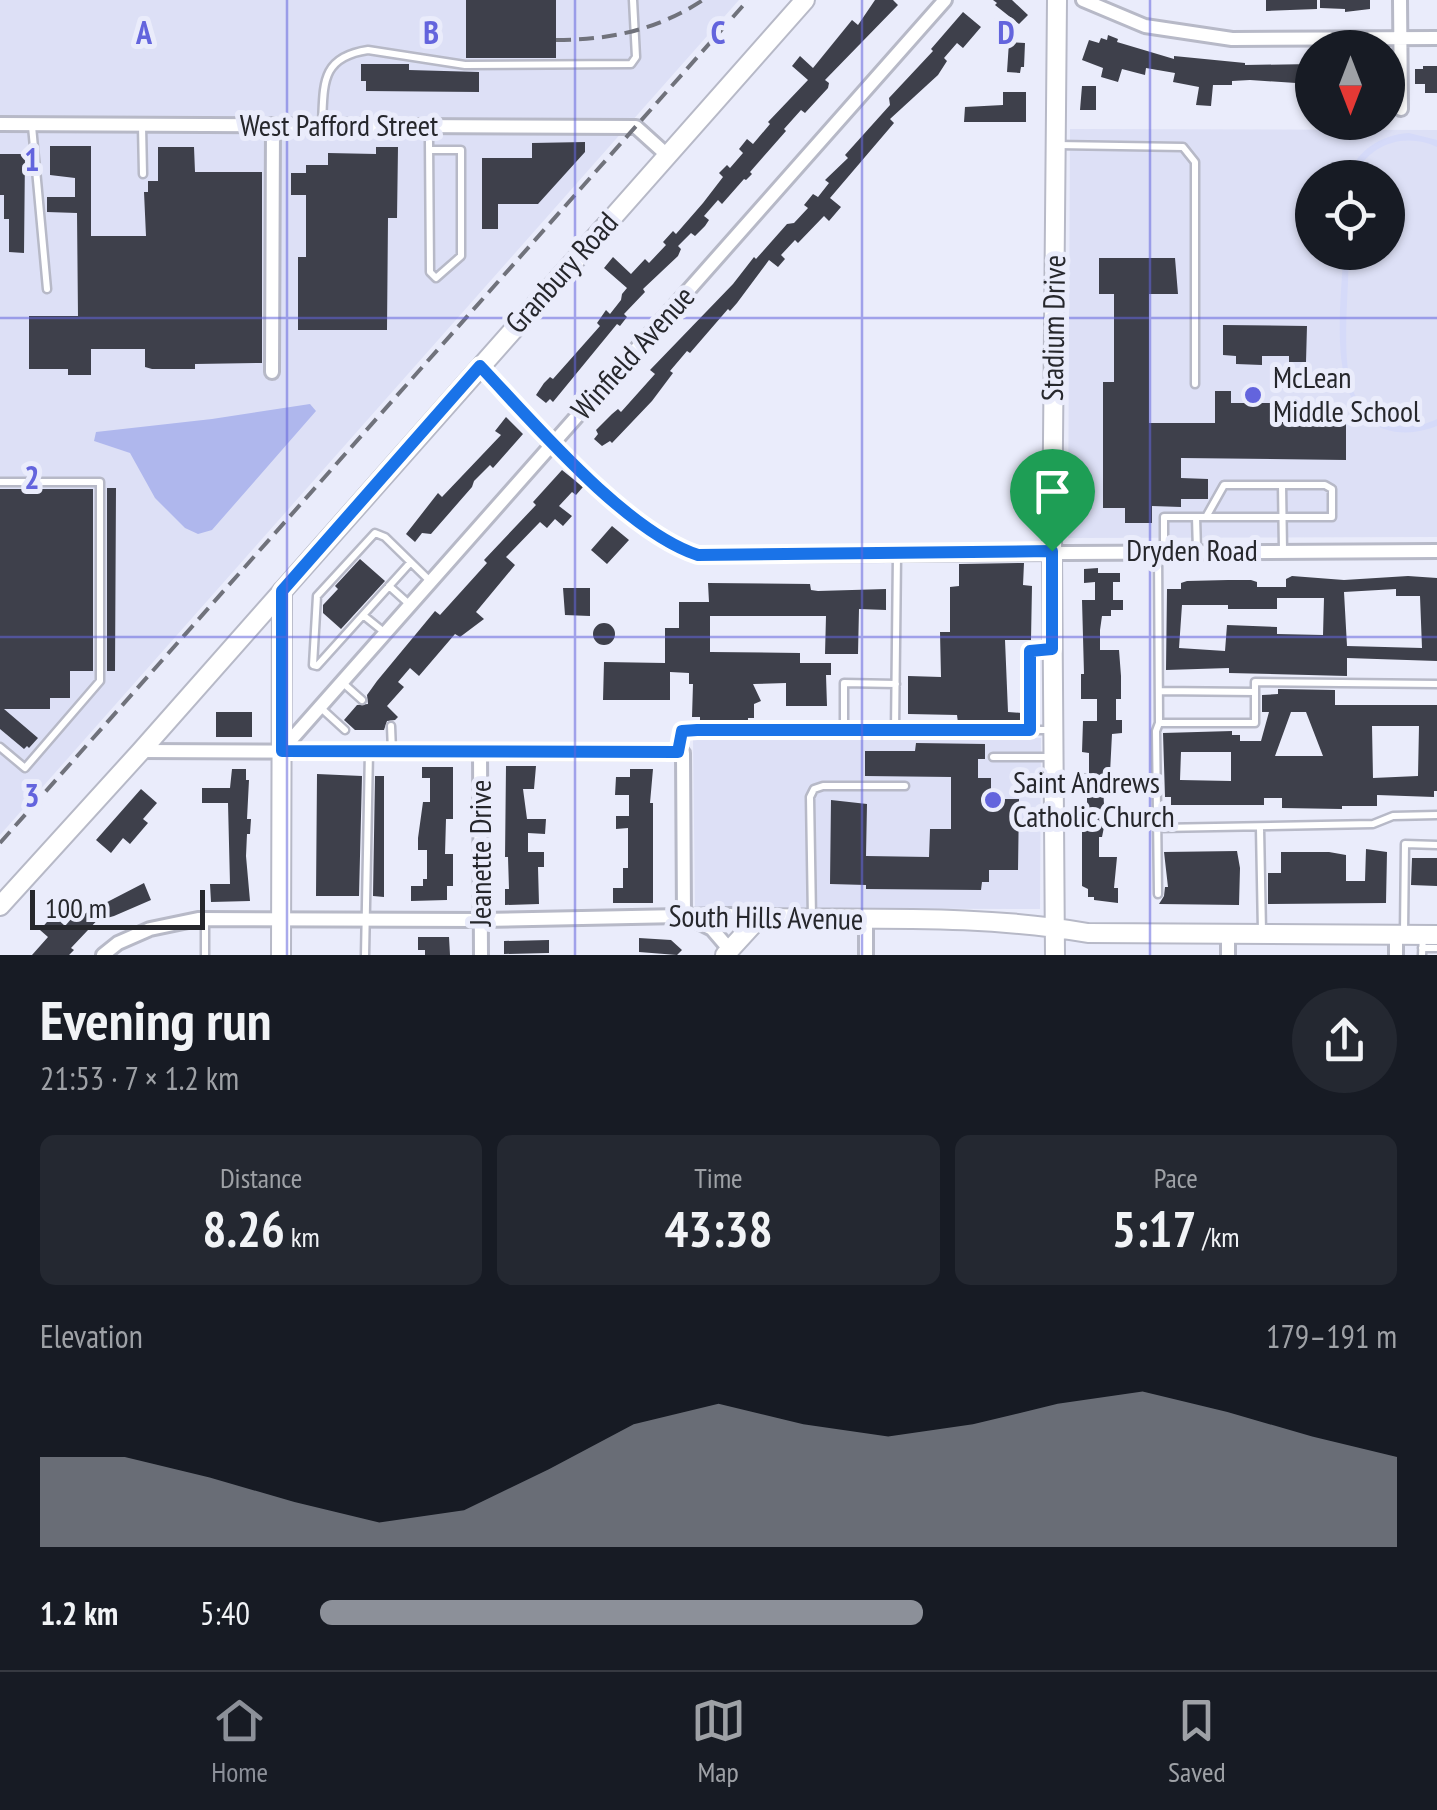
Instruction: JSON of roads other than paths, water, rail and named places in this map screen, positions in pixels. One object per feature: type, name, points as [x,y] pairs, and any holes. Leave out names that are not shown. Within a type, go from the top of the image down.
[{"type":"street","name":"Granbury Road","points":[[2,899],[142,751],[805,0]]},
{"type":"street","name":"Winfield Avenue","points":[[282,751],[945,0]]},
{"type":"street","name":"Stadium Drive","points":[[1055,955],[1052,551],[1057,0]]},
{"type":"street","points":[[1083,0],[1133,22],[1173,33],[1232,39],[1295,39]]},
{"type":"street","points":[[1400,0],[1401,30]]},
{"type":"street","points":[[1405,38],[1437,38]]},
{"type":"street","name":"West Pafford Street","points":[[0,124],[636,127],[666,155]]},
{"type":"street","points":[[272,126],[272,372]]},
{"type":"street","name":"Dryden Road","points":[[480,366],[553,443],[654,534],[698,555],[1437,551]]},
{"type":"street","points":[[281,955],[282,591]]},
{"type":"street","name":"Jeanette Drive","points":[[480,750],[481,955]]},
{"type":"street","points":[[142,751],[681,752],[684,915],[712,929],[728,952],[759,918]]},
{"type":"street","name":"South Hills Avenue","points":[[103,955],[118,943],[150,929],[205,919],[481,920],[684,915],[1055,927],[1088,932],[1400,935],[1428,944]]},
{"type":"street","points":[[866,920],[866,955]]},
{"type":"street","points":[[1228,933],[1228,955]]},
{"type":"street","points":[[1396,955],[1400,935]]},
{"type":"lane","points":[[322,126],[328,72],[337,61],[368,50],[465,65],[631,64],[636,57],[633,0]]},
{"type":"lane","points":[[32,124],[46,289]]},
{"type":"lane","points":[[142,125],[143,174]]},
{"type":"lane","points":[[429,126],[429,150],[430,272],[436,278],[460,256],[461,150],[429,150]]},
{"type":"lane","points":[[1056,145],[1183,147],[1195,162],[1195,384]]},
{"type":"lane","points":[[0,482],[100,482],[100,680],[25,768],[0,746]]},
{"type":"lane","points":[[1158,894],[1156,731],[1164,518],[1201,517],[1332,517],[1332,489],[1325,485],[1224,485],[1201,517],[1197,551]]},
{"type":"lane","points":[[1282,486],[1283,551]]},
{"type":"lane","points":[[410,563],[314,665],[316,596],[375,533],[385,536],[431,581]]},
{"type":"lane","points":[[896,730],[898,554]]},
{"type":"lane","points":[[389,586],[410,605]]},
{"type":"lane","points":[[363,615],[385,633]]},
{"type":"lane","points":[[1030,730],[1030,651],[1052,649]]},
{"type":"lane","points":[[342,682],[362,700]]},
{"type":"lane","points":[[1159,723],[1255,723],[1255,682],[1437,684]]},
{"type":"lane","points":[[844,730],[844,684],[896,684]]},
{"type":"lane","points":[[1159,691],[1255,692]]},
{"type":"lane","points":[[320,708],[345,730]]},
{"type":"lane","points":[[390,726],[392,750]]},
{"type":"lane","points":[[681,752],[682,731],[697,730],[1054,730]]},
{"type":"lane","points":[[365,955],[369,750]]},
{"type":"lane","points":[[993,757],[1054,758]]},
{"type":"lane","points":[[812,919],[810,797],[814,789],[905,786]]},
{"type":"lane","points":[[1158,828],[1373,824],[1393,816],[1437,816]]},
{"type":"lane","points":[[1260,828],[1262,933]]},
{"type":"lane","points":[[1400,935],[1405,844],[1437,845]]},
{"type":"lane","points":[[205,919],[205,955]]},
{"type":"water","points":[[310,404],[316,411],[212,530],[198,534],[185,528],[155,498],[130,453],[94,441],[96,432]]},
{"type":"railway","points":[[556,40],[633,31],[668,19],[703,0]]},
{"type":"railway","points":[[0,843],[748,0]]},
{"type":"place","name":"McLean Middle School","points":[[1253,395]]},
{"type":"place","name":"Saint Andrews Catholic Church","points":[[993,800]]}]
